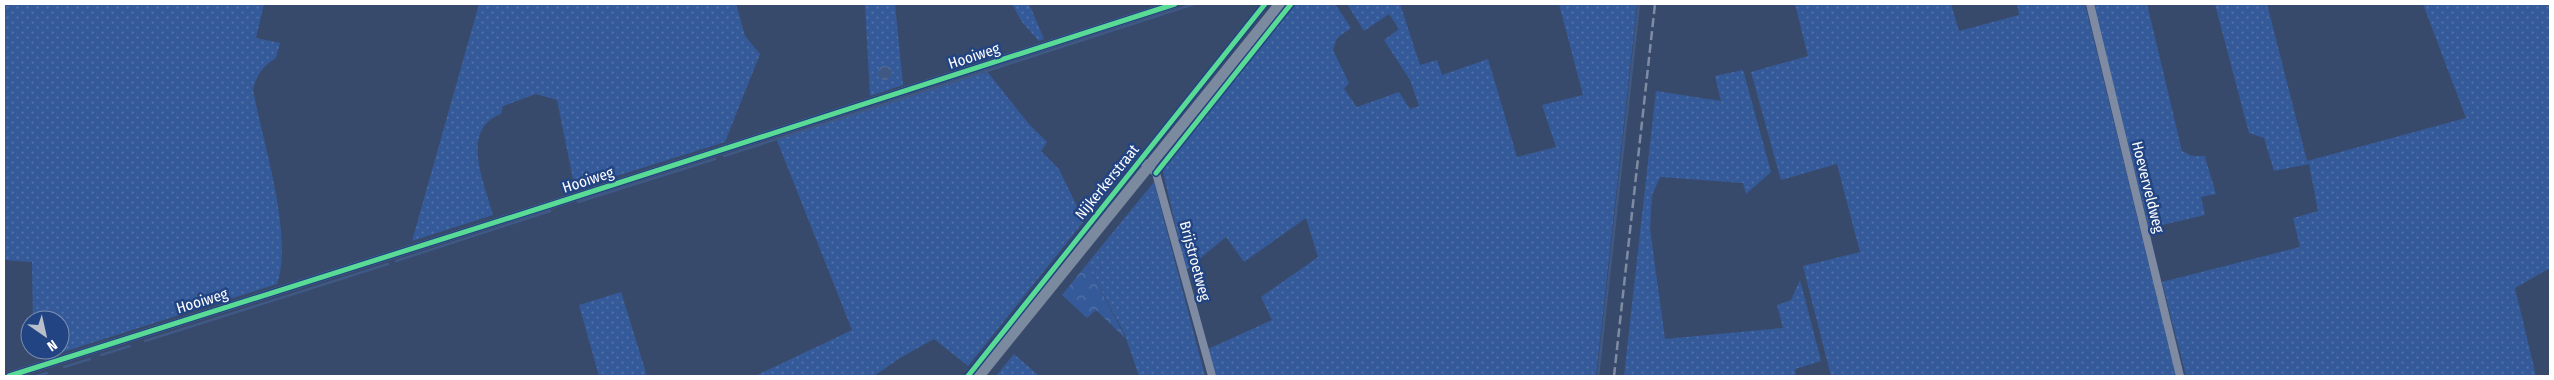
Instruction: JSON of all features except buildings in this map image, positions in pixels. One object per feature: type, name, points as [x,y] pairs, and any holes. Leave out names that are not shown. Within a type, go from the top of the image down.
[{"type":"main road","name":"Nijkerkerstraat","points":[[979,376],[1145,163],[1280,4]]},
{"type":"street","name":"Hooiweg","points":[[9,376],[550,206],[1175,4]]},
{"type":"street","name":"Hoeverveldweg","points":[[2090,4],[2180,376]]},
{"type":"street","name":"Brijstroetweg","points":[[1145,163],[1156,173],[1212,376]]},
{"type":"green space","points":[[4,4],[264,4],[256,38],[280,43],[276,58],[261,71],[253,89],[279,214],[282,240],[281,264],[277,284],[70,350],[70,310],[33,310],[32,262],[4,260]]},
{"type":"green space","points":[[479,4],[736,4],[745,36],[760,54],[725,142],[575,189],[557,100],[536,94],[503,106],[501,114],[488,121],[481,132],[478,145],[481,174],[493,215],[412,241]]},
{"type":"green space","points":[[865,4],[895,4],[903,85],[870,96]]},
{"type":"green space","points":[[1012,4],[1029,4],[1044,39],[1039,41],[1022,22]]},
{"type":"green space","points":[[1295,4],[1335,4],[1351,28],[1337,38],[1333,50],[1349,83],[1344,89],[1357,107],[1399,92],[1410,109],[1419,106],[1410,80],[1384,40],[1399,29],[1389,14],[1364,31],[1347,4],[1400,4],[1420,65],[1437,60],[1442,75],[1488,59],[1517,157],[1556,147],[1542,105],[1583,95],[1559,4],[1637,4],[1596,376],[1215,376],[1208,349],[1272,320],[1261,297],[1318,257],[1306,218],[1244,262],[1226,237],[1186,270],[1163,172],[1164,168]]},
{"type":"green space","points":[[1795,4],[1951,4],[1959,31],[2019,15],[2017,4],[2085,4],[2176,376],[1831,376],[1803,266],[1860,252],[1837,164],[1781,180],[1751,72],[1808,56]]},
{"type":"green space","points":[[2093,4],[2147,4],[2182,151],[2192,156],[2207,156],[2205,157],[2216,194],[2201,197],[2205,215],[2149,228]]},
{"type":"green space","points":[[2215,4],[2267,4],[2307,161],[2466,118],[2423,4],[2550,4],[2550,268],[2515,288],[2536,376],[2186,376],[2162,282],[2300,247],[2293,218],[2318,211],[2309,164],[2274,171],[2264,138],[2249,133]]},
{"type":"green space","points":[[986,70],[1028,123],[1047,142],[1041,151],[1059,169],[1084,221],[968,366],[934,339],[900,358],[874,376],[755,376],[852,330],[776,138]]},
{"type":"green space","points":[[1743,70],[1771,172],[1746,194],[1743,183],[1660,177],[1652,195],[1650,229],[1665,339],[1783,328],[1777,305],[1791,300],[1800,280],[1821,361],[1795,369],[1796,376],[1624,376],[1656,91],[1721,101],[1715,76]]},
{"type":"green space","points":[[1154,182],[1205,376],[1139,376],[1125,335],[1087,264]]},
{"type":"green space","points":[[1087,264],[1126,339],[1096,310],[1087,318],[1062,295]]},
{"type":"green space","points":[[621,292],[647,376],[599,376],[579,305]]},
{"type":"green space","points":[[1014,354],[1039,376],[996,376]]},
{"type":"water","points":[[882,66],[888,66],[892,73],[888,80],[882,80],[878,76],[878,70]]},
{"type":"waterway","points":[[724,156],[1194,4]]},
{"type":"waterway","points":[[1598,376],[1639,4]]},
{"type":"waterway","points":[[578,202],[715,159]]},
{"type":"waterway","points":[[396,261],[550,211]]},
{"type":"waterway","points":[[145,341],[388,264]]},
{"type":"waterway","points":[[101,355],[130,346]]},
{"type":"waterway","points":[[64,367],[90,359]]},
{"type":"waterway","points":[[36,376],[47,373]]},
{"type":"railway","points":[[1614,376],[1655,4]]},
{"type":"cycle path","points":[[9,376],[550,205],[1175,4]]},
{"type":"cycle path","points":[[968,376],[1265,4]]},
{"type":"cycle path","points":[[1156,173],[1291,4]]}]
